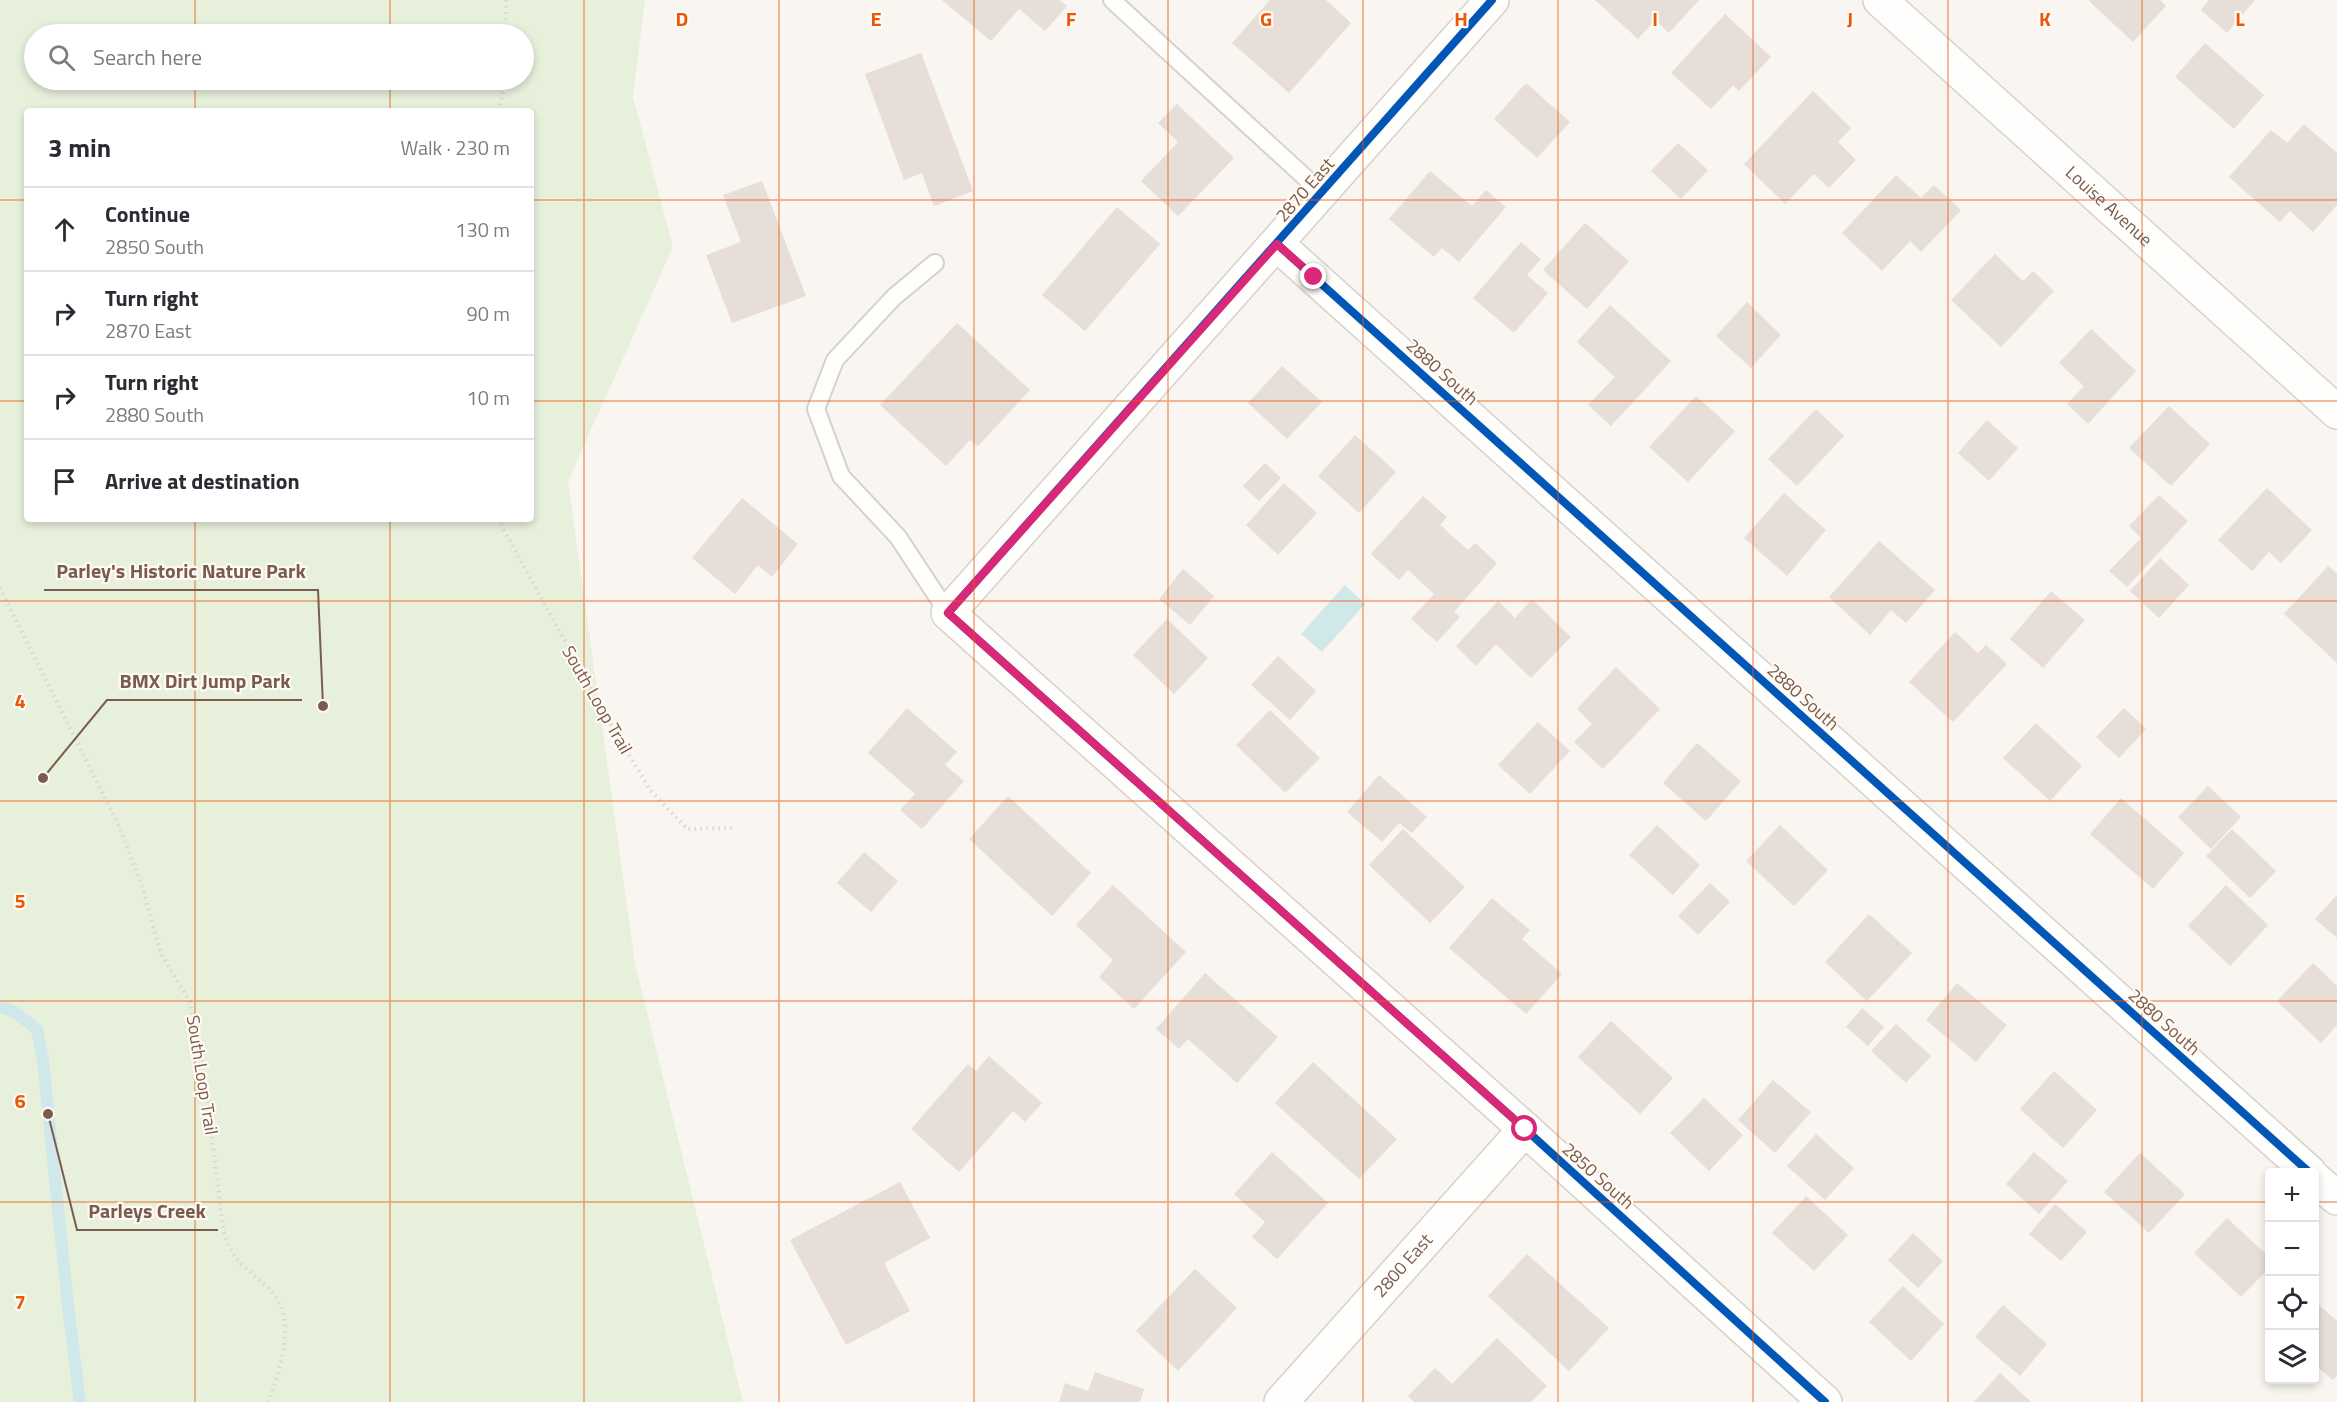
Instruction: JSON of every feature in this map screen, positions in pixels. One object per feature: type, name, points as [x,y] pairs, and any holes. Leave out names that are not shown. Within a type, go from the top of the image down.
[{"type":"street","name":"2870 East","points":[[948,613],[1492,0]]},
{"type":"street","name":"Louise Avenue","points":[[1880,0],[2337,412]]},
{"type":"street","name":"2880 South","points":[[1277,244],[2303,1168]]},
{"type":"street","name":"2850 South","points":[[948,613],[1525,1129],[1825,1402]]},
{"type":"street","name":"2800 East","points":[[1281,1402],[1525,1129]]},
{"type":"street","points":[[2319,1182],[2337,1198]]},
{"type":"lane","points":[[1112,0],[1322,193]]},
{"type":"lane","points":[[935,263],[894,297],[835,360],[816,409],[841,476],[898,537],[948,613]]},
{"type":"path","points":[[506,0],[506,24]]},
{"type":"path","points":[[500,108],[503,90]]},
{"type":"green space","points":[[0,0],[645,0],[633,97],[673,247],[568,481],[635,964],[743,1402],[0,1402]]},
{"type":"water","points":[[1345,585],[1365,604],[1322,652],[1301,634]]},
{"type":"building","points":[[942,0],[1059,0],[1067,6],[1045,31],[1019,9],[991,41]]},
{"type":"building","points":[[1270,0],[1326,0],[1351,23],[1289,93],[1232,43]]},
{"type":"building","points":[[1595,0],[1699,0],[1669,33],[1655,20],[1638,39]]},
{"type":"building","points":[[2090,0],[2160,0],[2166,6],[2133,42]]},
{"type":"building","points":[[2209,0],[2255,0],[2227,33],[2201,10]]},
{"type":"building","points":[[1725,14],[1771,57],[1739,91],[1733,85],[1711,109],[1671,73]]},
{"type":"building","points":[[2205,43],[2264,95],[2234,129],[2175,77]]},
{"type":"building","points":[[921,53],[973,191],[934,206],[922,173],[904,180],[865,74]]},
{"type":"building","points":[[1526,83],[1570,122],[1537,158],[1494,119]]},
{"type":"building","points":[[1813,91],[1851,128],[1838,142],[1856,160],[1829,188],[1814,174],[1785,204],[1744,164]]},
{"type":"building","points":[[1177,104],[1234,158],[1178,216],[1141,181],[1178,142],[1158,123]]},
{"type":"building","points":[[2304,124],[2337,153],[2337,205],[2313,232],[2290,211],[2280,222],[2229,177],[2271,130],[2287,143]]},
{"type":"building","points":[[1678,143],[1708,170],[1681,199],[1651,171]]},
{"type":"building","points":[[1430,171],[1472,206],[1486,190],[1506,207],[1459,262],[1442,248],[1434,257],[1389,219]]},
{"type":"building","points":[[1896,175],[1921,198],[1934,185],[1961,210],[1921,252],[1910,241],[1882,271],[1842,233]]},
{"type":"building","points":[[762,181],[806,296],[732,323],[706,255],[741,242],[723,195]]},
{"type":"building","points":[[1117,207],[1160,244],[1085,331],[1042,295]]},
{"type":"building","points":[[1585,223],[1629,261],[1587,309],[1543,270]]},
{"type":"building","points":[[1521,242],[1541,259],[1527,275],[1548,293],[1514,333],[1473,298]]},
{"type":"building","points":[[1995,254],[2023,281],[2033,271],[2054,291],[2001,347],[1951,300]]},
{"type":"building","points":[[1747,302],[1781,335],[1751,368],[1716,336]]},
{"type":"building","points":[[1610,305],[1671,361],[1611,426],[1588,405],[1615,377],[1577,342]]},
{"type":"building","points":[[957,323],[1030,390],[978,446],[970,440],[946,466],[880,405]]},
{"type":"building","points":[[2091,329],[2136,371],[2088,424],[2067,404],[2084,386],[2059,363]]},
{"type":"building","points":[[1282,366],[1322,402],[1287,439],[1248,403]]},
{"type":"building","points":[[1696,396],[1735,431],[1688,482],[1649,447]]},
{"type":"building","points":[[2169,406],[2210,444],[2171,486],[2129,448]]},
{"type":"building","points":[[1816,409],[1844,436],[1797,486],[1768,459]]},
{"type":"building","points":[[1987,420],[2018,448],[1989,481],[1958,453]]},
{"type":"building","points":[[1355,435],[1396,472],[1359,513],[1318,476]]},
{"type":"building","points":[[1265,463],[1281,478],[1259,501],[1243,486]]},
{"type":"building","points":[[1284,483],[1317,513],[1278,555],[1246,525]]},
{"type":"building","points":[[2267,488],[2312,530],[2281,563],[2269,552],[2252,571],[2218,540]]},
{"type":"building","points":[[1784,493],[1826,530],[1787,576],[1744,538]]},
{"type":"building","points":[[2159,495],[2188,521],[2127,587],[2109,571],[2141,538],[2129,526]]},
{"type":"building","points":[[1423,496],[1447,517],[1440,525],[1468,550],[1475,543],[1497,563],[1454,612],[1460,617],[1437,642],[1411,619],[1434,594],[1408,570],[1399,580],[1371,554]]},
{"type":"building","points":[[742,498],[798,544],[772,577],[758,565],[735,594],[692,558]]},
{"type":"building","points":[[1879,541],[1935,590],[1906,623],[1891,610],[1870,635],[1829,597]]},
{"type":"building","points":[[2160,558],[2189,585],[2159,618],[2130,591]]},
{"type":"building","points":[[2328,566],[2337,574],[2337,663],[2284,614]]},
{"type":"building","points":[[1183,569],[1214,596],[1190,625],[1159,599]]},
{"type":"building","points":[[2051,591],[2085,620],[2043,668],[2010,639]]},
{"type":"building","points":[[1532,599],[1571,637],[1531,678],[1496,644],[1476,666],[1456,646],[1498,601],[1515,618]]},
{"type":"building","points":[[1167,619],[1208,658],[1174,694],[1133,655]]},
{"type":"building","points":[[1955,632],[1978,653],[1986,645],[2007,664],[1953,722],[1909,682]]},
{"type":"building","points":[[1278,656],[1316,691],[1290,720],[1251,685]]},
{"type":"building","points":[[1616,667],[1660,709],[1603,769],[1574,742],[1592,724],[1577,709]]},
{"type":"building","points":[[907,708],[957,752],[945,765],[964,781],[922,829],[900,810],[915,794],[868,753]]},
{"type":"building","points":[[2124,708],[2146,729],[2119,758],[2096,737]]},
{"type":"building","points":[[1270,710],[1320,758],[1285,793],[1236,745]]},
{"type":"building","points":[[1538,722],[1570,751],[1530,794],[1498,765]]},
{"type":"building","points":[[2036,723],[2082,766],[2050,801],[2003,758]]},
{"type":"building","points":[[1697,743],[1741,781],[1706,821],[1663,783]]},
{"type":"building","points":[[1379,775],[1427,817],[1412,833],[1399,823],[1382,842],[1347,812]]},
{"type":"building","points":[[2208,786],[2241,817],[2211,849],[2178,817]]},
{"type":"building","points":[[1008,796],[1091,873],[1052,916],[969,839]]},
{"type":"building","points":[[2121,798],[2184,853],[2153,889],[2090,834]]},
{"type":"building","points":[[1657,825],[1700,865],[1673,895],[1629,855]]},
{"type":"building","points":[[1780,825],[1828,870],[1794,906],[1746,861]]},
{"type":"building","points":[[1403,829],[1465,887],[1430,923],[1369,865]]},
{"type":"building","points":[[2232,829],[2276,871],[2250,898],[2206,856]]},
{"type":"building","points":[[864,852],[898,881],[871,912],[837,883]]},
{"type":"building","points":[[1710,883],[1730,902],[1698,935],[1678,916]]},
{"type":"building","points":[[1113,885],[1186,952],[1134,1009],[1099,977],[1113,960],[1076,925]]},
{"type":"building","points":[[2226,885],[2268,925],[2230,966],[2188,926]]},
{"type":"building","points":[[2337,895],[2337,938],[2315,919]]},
{"type":"building","points":[[1492,898],[1530,930],[1522,939],[1562,974],[1526,1014],[1449,948]]},
{"type":"building","points":[[1869,914],[1912,953],[1867,1001],[1825,962]]},
{"type":"building","points":[[2313,963],[2337,986],[2337,1025],[2321,1043],[2277,1001]]},
{"type":"building","points":[[1205,973],[1278,1037],[1237,1083],[1188,1039],[1179,1049],[1156,1029]]},
{"type":"building","points":[[1957,983],[2007,1025],[1976,1062],[1926,1020]]},
{"type":"building","points":[[1862,1008],[1884,1027],[1868,1046],[1846,1027]]},
{"type":"building","points":[[1611,1021],[1673,1078],[1640,1114],[1578,1057]]},
{"type":"building","points":[[1896,1024],[1931,1056],[1906,1083],[1871,1051]]},
{"type":"building","points":[[989,1056],[1042,1103],[1025,1122],[1013,1111],[959,1172],[911,1129],[968,1064],[976,1071]]},
{"type":"building","points":[[1313,1062],[1397,1139],[1359,1179],[1275,1103]]},
{"type":"building","points":[[2054,1071],[2097,1110],[2063,1148],[2020,1109]]},
{"type":"building","points":[[1773,1080],[1811,1112],[1775,1153],[1738,1120]]},
{"type":"building","points":[[1704,1098],[1743,1135],[1709,1171],[1670,1133]]},
{"type":"building","points":[[1816,1134],[1854,1168],[1825,1200],[1787,1166]]},
{"type":"building","points":[[1272,1152],[1328,1203],[1277,1259],[1252,1237],[1265,1222],[1234,1194]]},
{"type":"building","points":[[2034,1152],[2068,1181],[2039,1214],[2006,1184]]},
{"type":"building","points":[[2140,1153],[2185,1194],[2149,1233],[2104,1192]]},
{"type":"building","points":[[900,1182],[930,1238],[884,1263],[910,1311],[846,1345],[790,1240]]},
{"type":"building","points":[[1806,1196],[1848,1235],[1814,1271],[1772,1233]]},
{"type":"building","points":[[2055,1204],[2087,1232],[2061,1261],[2029,1234]]},
{"type":"building","points":[[2227,1218],[2265,1253],[2265,1272],[2241,1297],[2194,1253]]},
{"type":"building","points":[[1913,1233],[1943,1261],[1918,1288],[1888,1260]]},
{"type":"building","points":[[1527,1254],[1609,1328],[1569,1371],[1488,1296]]},
{"type":"building","points":[[1195,1269],[1237,1308],[1178,1371],[1136,1331]]},
{"type":"building","points":[[1903,1286],[1944,1324],[1911,1361],[1869,1322]]},
{"type":"building","points":[[2003,1305],[2047,1344],[2020,1376],[1975,1337]]},
{"type":"building","points":[[2319,1305],[2337,1321],[2337,1375],[2333,1380],[2319,1368]]},
{"type":"building","points":[[1497,1338],[1547,1386],[1531,1402],[1414,1402],[1408,1396],[1435,1368],[1452,1384]]},
{"type":"building","points":[[1095,1372],[1144,1389],[1140,1402],[1059,1402],[1065,1383],[1088,1391]]},
{"type":"building","points":[[2000,1373],[2031,1402],[1974,1402]]},
{"type":"waterway","points":[[0,1007],[13,1011],[37,1029],[43,1060],[80,1402]]},
{"type":"cycle path","points":[[1492,0],[948,613],[1525,1129],[1825,1402]]},
{"type":"cycle path","points":[[1277,244],[2305,1168]]},
{"type":"place","name":"Parley's Historic Nature Park","points":[[323,706]]},
{"type":"place","name":"BMX Dirt Jump Park","points":[[43,778]]},
{"type":"place","name":"Parleys Creek","points":[[48,1114]]},
{"type":"route","points":[[1314,277],[1277,244],[948,613],[1525,1129]]}]
